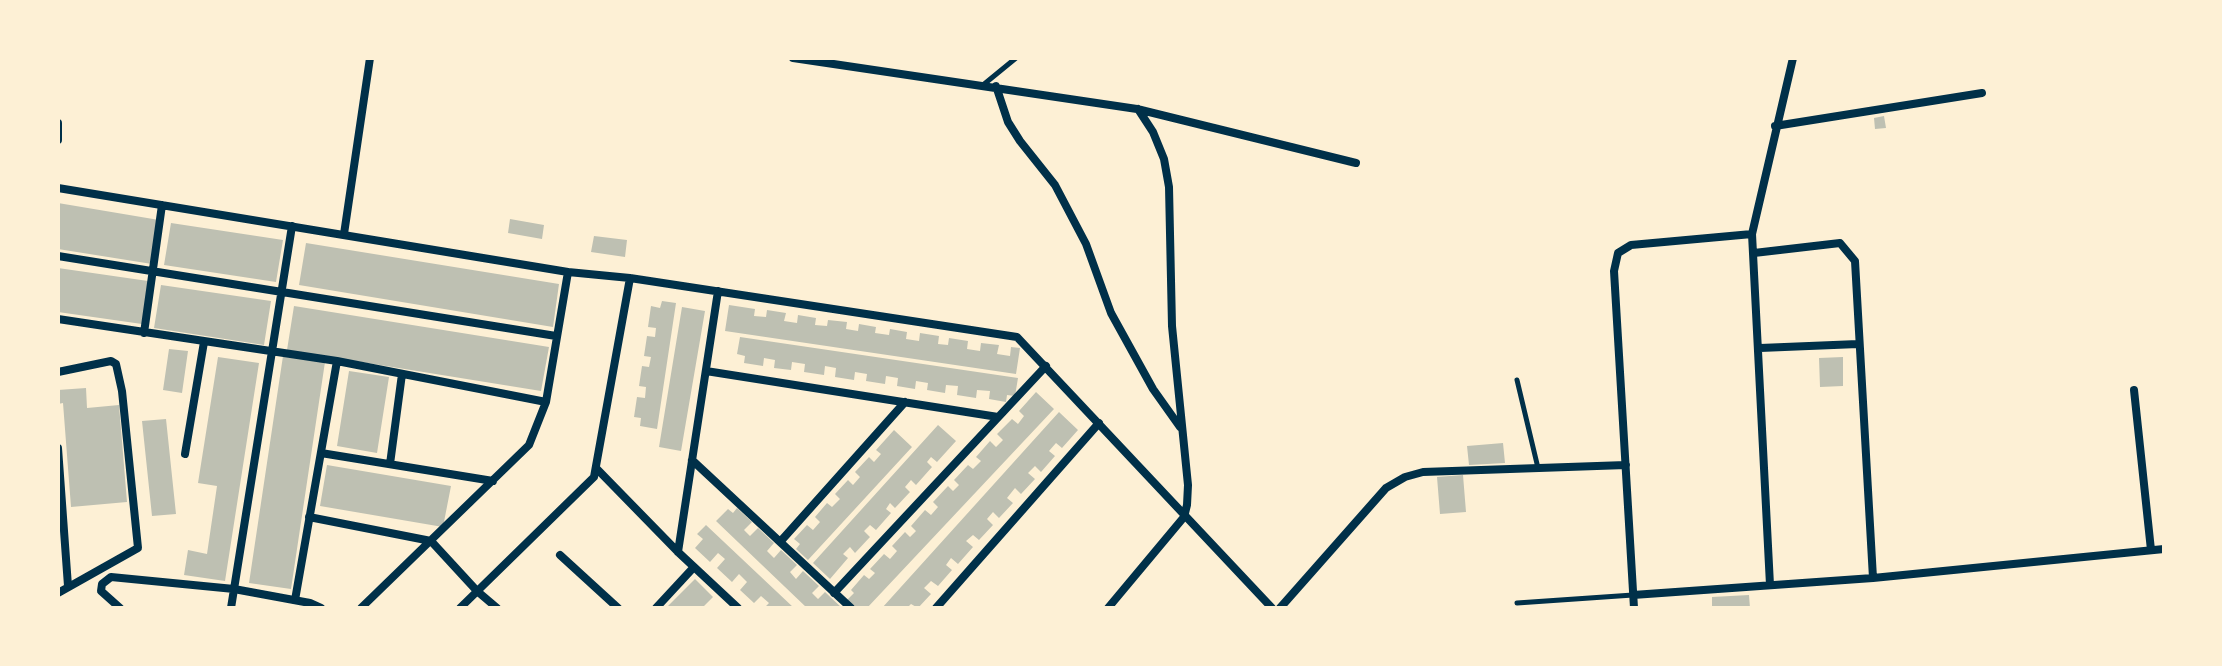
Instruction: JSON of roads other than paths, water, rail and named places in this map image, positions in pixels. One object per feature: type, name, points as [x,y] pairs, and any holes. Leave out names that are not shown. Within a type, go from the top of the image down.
[{"type":"street","points":[[344,234],[370,58]]},
{"type":"street","points":[[793,58],[1137,109],[1356,163]]},
{"type":"street","points":[[1770,585],[1752,234],[1793,58]]},
{"type":"street","points":[[996,86],[1008,122],[1055,185],[1086,244],[1111,313],[1153,389],[1180,427]]},
{"type":"street","points":[[1775,126],[1982,93]]},
{"type":"street","points":[[1108,608],[1184,517],[1188,485],[1180,427],[1169,285],[1169,187],[1164,159],[1153,132],[1137,109]]},
{"type":"street","points":[[58,123],[58,140]]},
{"type":"street","points":[[58,188],[568,272],[630,278],[1017,337],[1272,608]]},
{"type":"street","points":[[144,333],[162,205]]},
{"type":"street","points":[[231,608],[292,226]]},
{"type":"street","points":[[1634,608],[1614,271],[1618,253],[1631,245],[1752,234]]},
{"type":"street","points":[[1754,253],[1840,243],[1855,261],[1873,578]]},
{"type":"street","points":[[58,256],[556,336]]},
{"type":"street","points":[[361,608],[529,445],[546,402],[568,272]]},
{"type":"street","points":[[460,608],[589,484],[597,469],[630,278]]},
{"type":"street","points":[[678,552],[718,291]]},
{"type":"street","points":[[58,319],[337,361],[546,402]]},
{"type":"street","points":[[185,454],[204,342]]},
{"type":"street","points":[[1760,348],[1858,344]]},
{"type":"street","points":[[58,372],[111,361],[116,364],[122,391],[138,548],[58,593]]},
{"type":"street","points":[[295,600],[337,361]]},
{"type":"street","points":[[834,593],[1046,366]]},
{"type":"street","points":[[706,371],[998,417]]},
{"type":"street","points":[[390,464],[402,374]]},
{"type":"street","points":[[2134,390],[2151,550]]},
{"type":"street","points":[[780,542],[905,402]]},
{"type":"street","points":[[936,608],[1099,423]]},
{"type":"street","points":[[58,448],[68,586]]},
{"type":"street","points":[[321,453],[493,481]]},
{"type":"street","points":[[692,460],[851,608]]},
{"type":"street","points":[[1280,608],[1386,488],[1405,477],[1423,472],[1626,465]]},
{"type":"street","points":[[597,469],[738,608]]},
{"type":"street","points":[[309,517],[431,541],[497,608]]},
{"type":"street","points":[[1633,595],[1873,578],[2164,549]]},
{"type":"street","points":[[560,555],[618,608]]},
{"type":"street","points":[[656,608],[694,567]]},
{"type":"street","points":[[120,608],[101,591],[102,584],[111,577],[234,589],[321,608]]},
{"type":"lane","points":[[983,85],[1016,58]]},
{"type":"lane","points":[[1517,380],[1538,468]]},
{"type":"lane","points":[[1517,603],[1633,595]]}]
